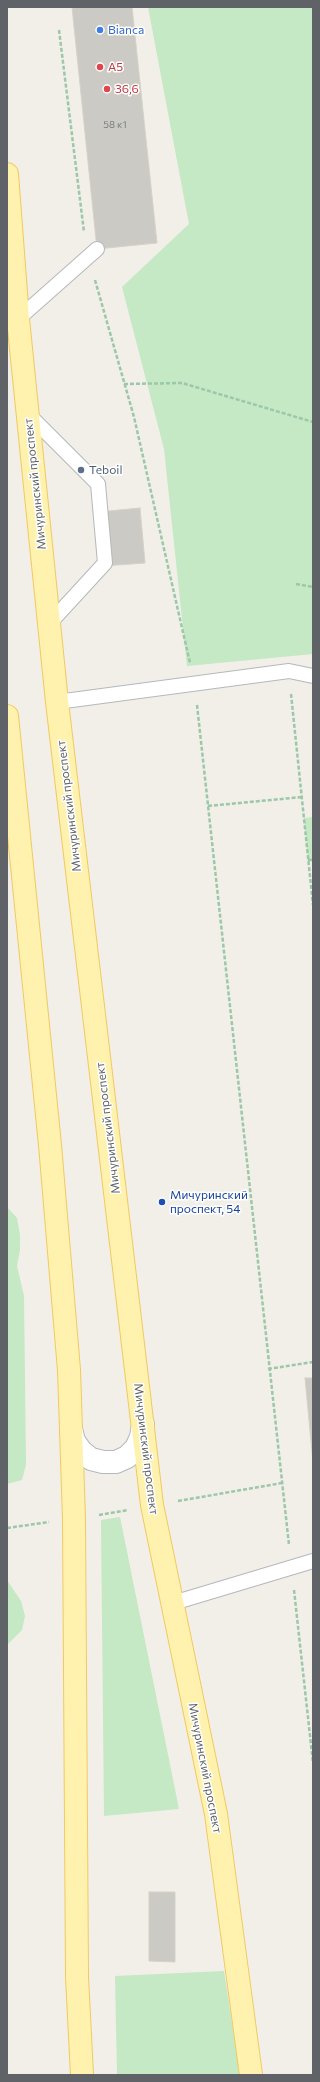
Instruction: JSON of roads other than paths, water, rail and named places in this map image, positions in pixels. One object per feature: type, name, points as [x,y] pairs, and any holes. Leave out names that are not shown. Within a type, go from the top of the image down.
[{"type":"main road","name":"Мичуринский проспект","points":[[7,174],[18,319],[57,702],[152,1505],[216,1814],[251,2075]]},
{"type":"main road","points":[[7,716],[51,1160],[69,1370],[74,1519],[77,1977],[82,2075]]},
{"type":"street","points":[[71,1429],[74,1441],[81,1451],[91,1459],[103,1462],[116,1462],[127,1457],[136,1448],[141,1437],[143,1424]]},
{"type":"lane","points":[[18,319],[93,253]]},
{"type":"lane","points":[[28,414],[98,484],[105,563],[49,624]]},
{"type":"lane","points":[[57,702],[289,671],[313,676]]},
{"type":"lane","points":[[173,1603],[313,1561]]},
{"type":"place","name":"Bianca","points":[[100,30]]},
{"type":"place","name":"А5","points":[[100,67]]},
{"type":"place","name":"36,6","points":[[107,89]]},
{"type":"place","name":"Teboil","points":[[81,470]]},
{"type":"place","name":"Мичуринский проспект, 54","points":[[162,1202]]}]
